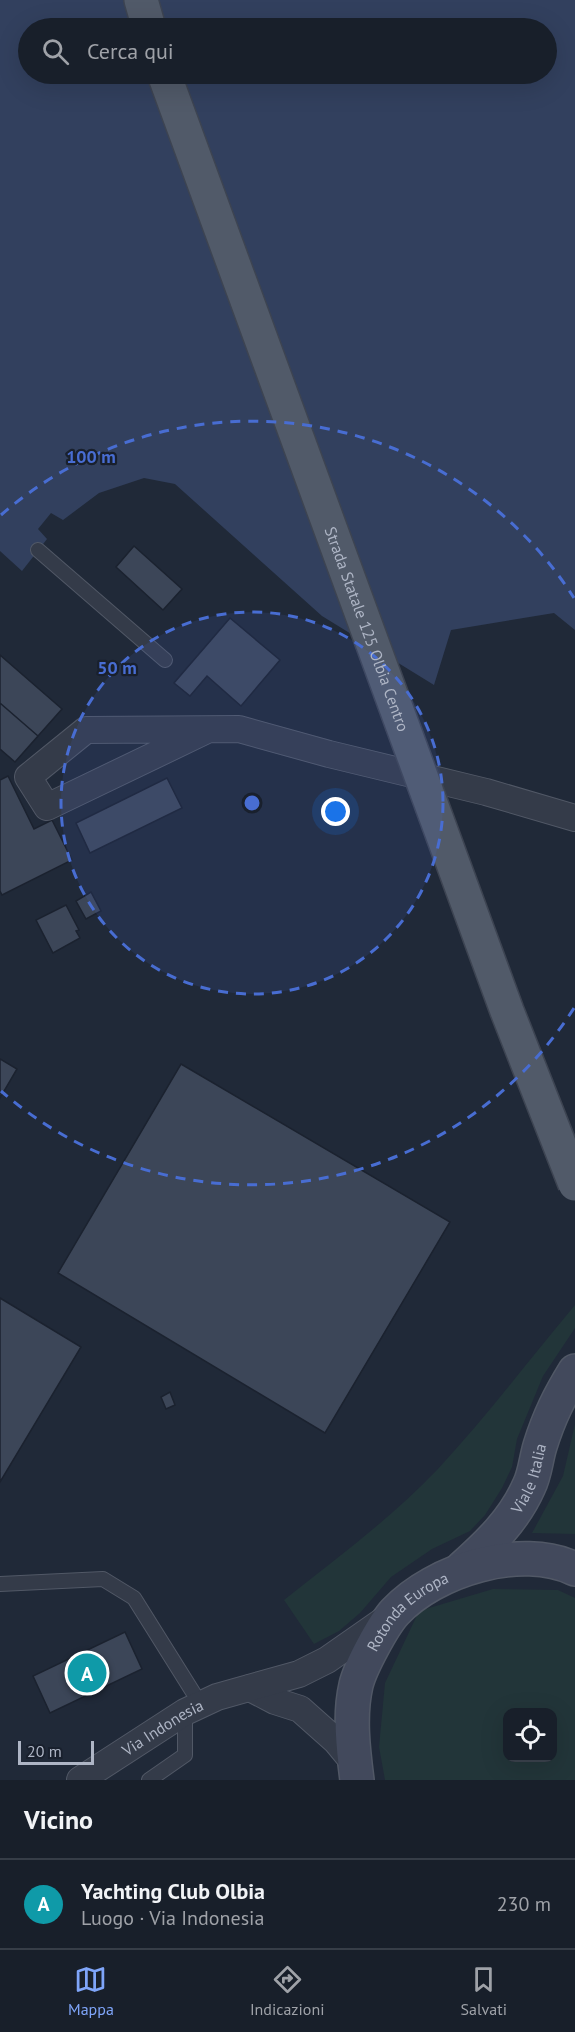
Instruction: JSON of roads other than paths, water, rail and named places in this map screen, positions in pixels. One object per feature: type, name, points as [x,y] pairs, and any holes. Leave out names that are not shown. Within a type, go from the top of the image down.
[{"type":"main road","points":[[141,0],[146,18]]},
{"type":"main road","name":"Strada Statale 125 Olbia Centro","points":[[168,84],[500,990],[575,1184]]},
{"type":"main road","name":"Viale Italia","points":[[460,1569],[492,1541],[530,1485],[554,1405],[575,1371]]},
{"type":"main road","name":"Rotonda Europa","points":[[356,1772],[352,1722],[356,1684],[370,1653],[394,1613],[426,1587],[460,1569],[520,1559],[561,1562],[575,1569]]},
{"type":"street","points":[[207,730],[47,807],[28,777],[86,730],[239,729],[329,754],[486,792],[575,818]]},
{"type":"street","name":"Via Indonesia","points":[[80,1780],[193,1708],[217,1697],[298,1674],[327,1660],[394,1613]]},
{"type":"street","points":[[250,1688],[275,1701],[300,1709],[336,1741],[356,1772]]},
{"type":"lane","points":[[38,550],[165,660]]},
{"type":"lane","points":[[0,1584],[103,1579],[134,1598],[193,1708],[185,1755],[149,1780]]},
{"type":"water","points":[[0,0],[575,0],[575,630],[554,613],[451,630],[434,685],[322,616],[175,484],[144,478],[99,493],[63,520],[51,513],[38,529],[47,539],[22,571],[0,551]]},
{"type":"place","name":"Yachting Club Olbia","points":[[87,1673]]}]
